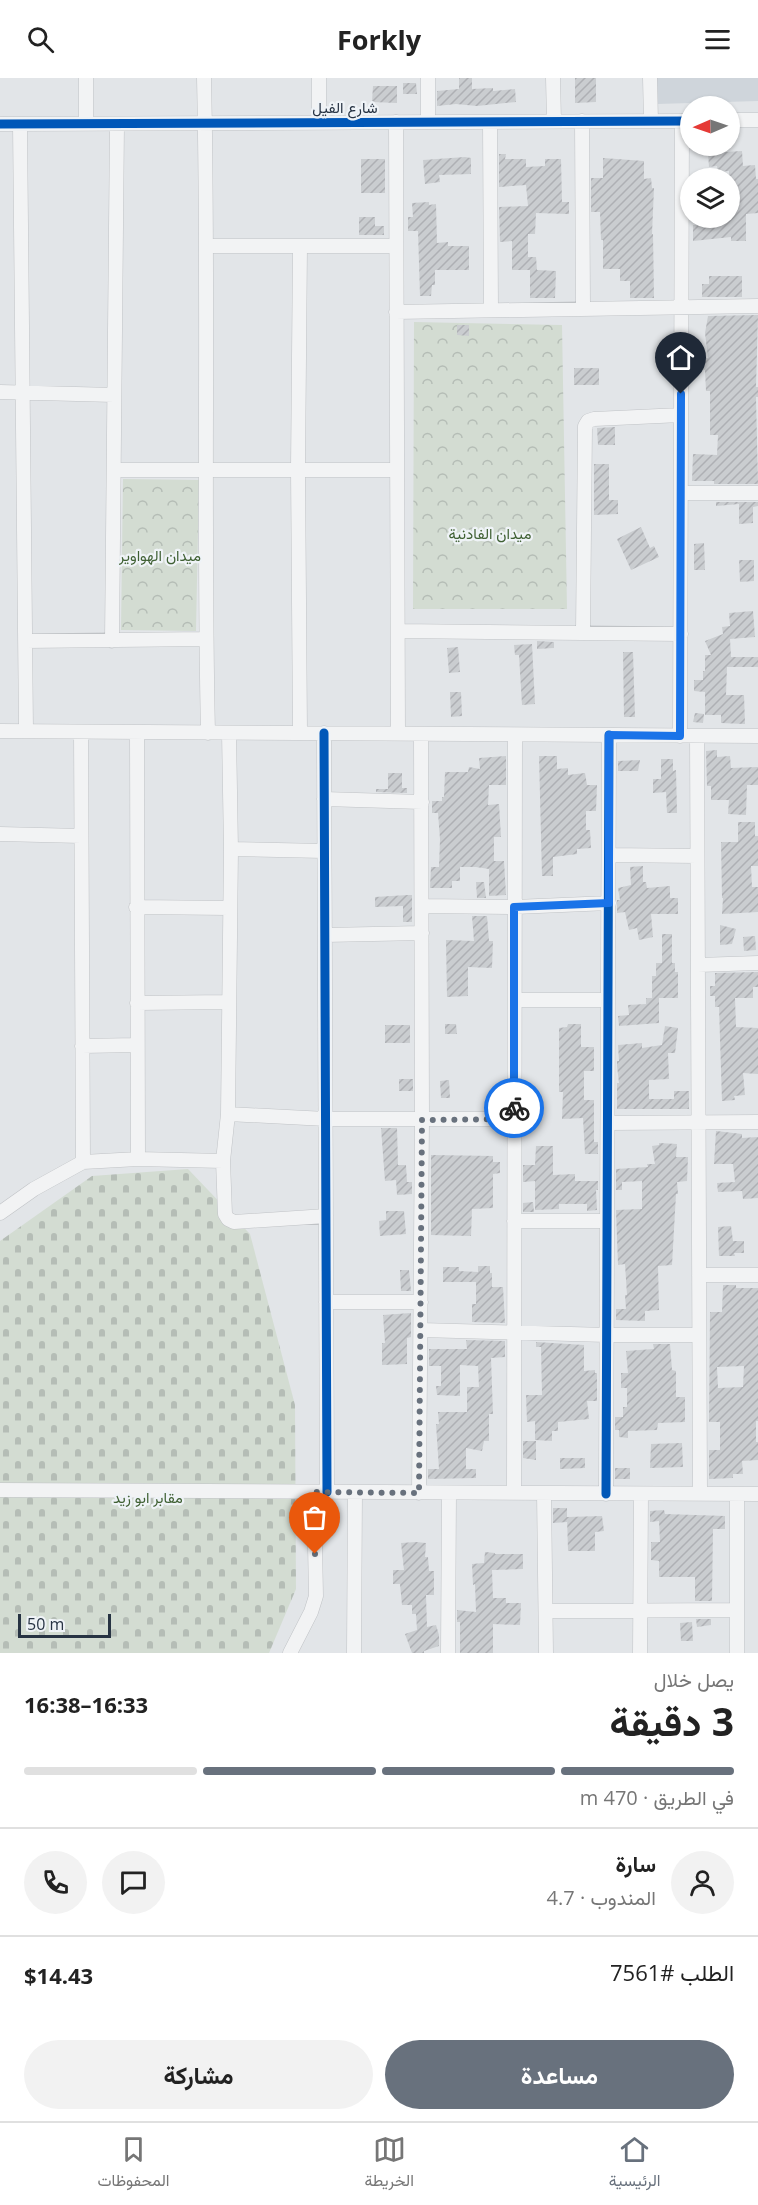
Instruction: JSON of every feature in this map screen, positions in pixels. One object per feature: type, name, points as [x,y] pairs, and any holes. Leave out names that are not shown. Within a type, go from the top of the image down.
[{"type":"street","points":[[86,78],[86,124]]},
{"type":"street","points":[[204,78],[207,246],[206,639],[208,733]]},
{"type":"street","points":[[319,78],[319,123]]},
{"type":"street","points":[[428,78],[428,122]]},
{"type":"street","points":[[553,78],[554,121]]},
{"type":"street","points":[[650,78],[651,121]]},
{"type":"street","points":[[740,120],[758,120]]},
{"type":"street","points":[[582,121],[583,307]]},
{"type":"street","name":"شارع الفيل","points":[[0,124],[680,121]]},
{"type":"street","points":[[396,122],[398,734]]},
{"type":"street","points":[[490,122],[491,309]]},
{"type":"street","points":[[20,124],[26,731]]},
{"type":"street","points":[[112,641],[117,124]]},
{"type":"street","points":[[680,736],[680,307],[685,156]]},
{"type":"street","points":[[207,246],[395,246]]},
{"type":"street","points":[[300,246],[298,469],[300,733]]},
{"type":"street","points":[[396,312],[583,307],[758,306]]},
{"type":"street","points":[[0,392],[114,395]]},
{"type":"street","points":[[583,633],[585,426],[588,421],[594,419],[681,415]]},
{"type":"street","points":[[114,470],[396,470]]},
{"type":"street","points":[[681,493],[758,493]]},
{"type":"street","points":[[398,631],[681,634]]},
{"type":"street","points":[[26,641],[206,639]]},
{"type":"street","points":[[0,731],[758,736]]},
{"type":"street","points":[[81,732],[82,1162]]},
{"type":"street","points":[[137,732],[138,1159]]},
{"type":"street","points":[[229,733],[231,849],[228,1114],[223,1161],[225,1214],[234,1222],[326,1216]]},
{"type":"street","points":[[290,1653],[311,1612],[316,1596],[321,1492],[327,1302],[324,733]]},
{"type":"street","points":[[419,1493],[422,1120],[421,735]]},
{"type":"street","points":[[514,1493],[515,735]]},
{"type":"street","points":[[606,1494],[609,735]]},
{"type":"street","points":[[697,736],[700,1494]]},
{"type":"street","points":[[324,799],[422,802]]},
{"type":"street","points":[[0,834],[81,836]]},
{"type":"street","points":[[231,849],[324,851]]},
{"type":"street","points":[[609,855],[697,856]]},
{"type":"street","points":[[422,906],[514,907],[609,903]]},
{"type":"street","points":[[136,907],[229,908]]},
{"type":"street","points":[[325,935],[422,933]]},
{"type":"street","points":[[698,965],[758,963]]},
{"type":"street","points":[[514,999],[608,1000]]},
{"type":"street","points":[[138,1003],[228,1002]]},
{"type":"street","points":[[81,1046],[136,1046]]},
{"type":"street","points":[[228,1114],[326,1119],[514,1119]]},
{"type":"street","points":[[608,1123],[758,1122]]},
{"type":"street","points":[[0,1213],[34,1189],[82,1162],[138,1159],[223,1161]]},
{"type":"street","points":[[514,1221],[607,1221]]},
{"type":"street","points":[[699,1275],[758,1275]]},
{"type":"street","points":[[327,1302],[421,1302]]},
{"type":"street","points":[[421,1330],[699,1335]]},
{"type":"street","points":[[0,1490],[758,1494]]},
{"type":"street","points":[[354,1653],[355,1492]]},
{"type":"street","points":[[448,1653],[449,1493]]},
{"type":"street","points":[[544,1493],[546,1653]]},
{"type":"street","points":[[640,1653],[641,1494]]},
{"type":"street","points":[[737,1494],[737,1653]]},
{"type":"street","points":[[546,1611],[737,1610]]},
{"type":"shaded area","points":[[657,78],[758,78],[758,101],[740,102],[740,96],[680,96],[680,103],[657,104]]},
{"type":"green space","name":"ميدان الفادنية","points":[[414,322],[562,325],[567,609],[413,609]]},
{"type":"green space","name":"ميدان الهواوير","points":[[123,479],[199,480],[196,631],[121,630]]},
{"type":"green space","name":"مقابر ابو زيد","points":[[188,1169],[250,1234],[295,1405],[296,1589],[269,1653],[0,1653],[0,1241],[92,1176]]},
{"type":"building","points":[[459,78],[472,78],[472,89],[493,88],[493,91],[515,89],[516,102],[477,106],[456,104],[437,106],[437,91],[459,89]]},
{"type":"building","points":[[575,78],[596,78],[596,102],[575,103]]},
{"type":"building","points":[[403,83],[416,83],[417,94],[403,94]]},
{"type":"building","points":[[373,86],[397,86],[397,103],[372,102]]},
{"type":"building","points":[[740,151],[742,151],[743,166],[755,165],[756,179],[758,179],[758,213],[746,214],[746,241],[731,241],[731,237],[693,241],[693,228],[740,228],[740,168],[709,167],[708,156],[740,156]]},
{"type":"building","points":[[499,154],[506,154],[505,159],[526,159],[526,167],[545,166],[545,159],[561,159],[562,202],[569,202],[569,214],[536,213],[535,234],[528,234],[528,257],[536,257],[537,270],[556,271],[555,298],[530,298],[530,270],[512,270],[512,241],[500,242],[499,207],[528,206],[526,185],[499,187]]},
{"type":"building","points":[[471,158],[471,174],[439,175],[440,182],[425,184],[423,160]]},
{"type":"building","points":[[603,158],[644,161],[644,179],[651,178],[652,188],[654,188],[652,234],[654,298],[630,298],[630,281],[620,281],[620,269],[603,269],[600,212],[591,212],[591,178],[603,178]]},
{"type":"building","points":[[361,159],[385,159],[385,193],[361,193]]},
{"type":"building","points":[[429,202],[429,205],[436,204],[437,243],[448,242],[448,246],[469,246],[469,270],[435,270],[435,285],[432,285],[431,296],[420,296],[418,231],[408,231],[408,217],[413,217],[412,203]]},
{"type":"building","points":[[359,217],[375,217],[375,226],[384,226],[384,235],[359,235]]},
{"type":"building","points":[[709,276],[742,276],[742,297],[702,297],[702,284],[709,284]]},
{"type":"building","points":[[758,315],[756,387],[758,387],[758,397],[756,397],[758,484],[714,484],[714,481],[692,481],[693,454],[717,455],[718,435],[710,435],[710,391],[706,391],[702,358],[708,358],[705,333],[708,316]]},
{"type":"building","points":[[457,325],[469,325],[469,336],[457,335]]},
{"type":"building","points":[[574,368],[599,368],[599,385],[574,385]]},
{"type":"building","points":[[615,427],[615,445],[598,445],[597,428]]},
{"type":"building","points":[[594,464],[609,464],[609,500],[618,500],[618,514],[594,515]]},
{"type":"building","points":[[716,502],[758,502],[758,506],[753,507],[753,523],[739,524],[739,504],[716,506]]},
{"type":"building","points":[[641,527],[650,548],[654,546],[659,557],[631,570],[617,539]]},
{"type":"building","points":[[704,543],[705,570],[694,570],[694,544]]},
{"type":"building","points":[[739,560],[754,560],[754,581],[740,582]]},
{"type":"building","points":[[753,611],[755,637],[730,639],[731,657],[758,657],[758,667],[727,667],[726,695],[744,695],[745,724],[721,723],[721,715],[705,715],[705,692],[694,691],[694,680],[703,680],[705,655],[711,655],[705,641],[723,634],[722,627],[730,626],[729,613]]},
{"type":"building","points":[[537,641],[554,642],[554,648],[537,649]]},
{"type":"building","points":[[532,644],[535,704],[522,705],[519,655],[515,655],[514,645]]},
{"type":"building","points":[[458,647],[460,672],[449,673],[447,648]]},
{"type":"building","points":[[623,652],[633,652],[635,717],[624,717]]},
{"type":"building","points":[[450,692],[461,692],[462,716],[451,717]]},
{"type":"building","points":[[695,713],[704,714],[703,723],[693,722]]},
{"type":"building","points":[[717,750],[717,757],[730,756],[731,768],[758,767],[758,785],[747,785],[746,815],[728,814],[729,800],[711,800],[711,786],[707,786],[706,751]]},
{"type":"building","points":[[506,756],[506,785],[489,785],[488,805],[499,804],[501,837],[494,837],[494,861],[504,861],[506,895],[489,896],[489,869],[476,867],[460,867],[460,881],[452,881],[452,888],[430,888],[431,867],[439,867],[440,839],[438,813],[432,813],[432,801],[442,801],[444,797],[445,772],[468,772],[469,767],[480,769],[479,758]]},
{"type":"building","points":[[539,756],[557,756],[557,769],[568,768],[568,775],[585,773],[587,785],[597,785],[596,811],[586,811],[586,830],[590,830],[591,848],[577,849],[577,854],[553,857],[553,876],[542,876]]},
{"type":"building","points":[[661,759],[673,759],[673,771],[676,770],[677,813],[667,813],[666,792],[653,793],[653,779],[661,779]]},
{"type":"building","points":[[640,760],[638,771],[618,771],[618,761]]},
{"type":"building","points":[[388,773],[402,773],[402,788],[407,788],[407,793],[376,792],[376,789],[388,789]]},
{"type":"building","points":[[738,822],[755,822],[755,836],[758,836],[758,866],[751,866],[752,887],[758,887],[758,912],[722,914],[721,842],[738,842]]},
{"type":"building","points":[[643,866],[643,882],[646,882],[647,888],[670,886],[670,898],[678,898],[678,914],[651,914],[653,937],[639,940],[637,928],[629,930],[625,912],[617,913],[617,900],[620,900],[618,888],[631,885],[630,867]]},
{"type":"building","points":[[476,882],[484,882],[486,898],[477,898]]},
{"type":"building","points":[[412,895],[412,922],[403,922],[403,906],[375,907],[375,897]]},
{"type":"building","points":[[472,916],[487,916],[489,941],[493,941],[492,968],[468,967],[468,996],[447,997],[446,940],[474,941]]},
{"type":"building","points":[[720,925],[736,929],[732,944],[720,945]]},
{"type":"building","points":[[662,934],[672,934],[672,963],[675,963],[675,972],[678,972],[678,998],[659,998],[659,1023],[619,1026],[618,1016],[629,1015],[628,1005],[646,1004],[646,998],[652,998],[652,976],[656,976],[656,963],[662,963]]},
{"type":"building","points":[[755,936],[756,950],[744,951],[743,937]]},
{"type":"building","points":[[758,972],[758,987],[753,987],[753,998],[735,998],[736,1027],[758,1028],[758,1074],[743,1073],[745,1095],[734,1096],[735,1100],[722,1101],[719,1007],[715,1007],[715,996],[710,996],[710,986],[715,986],[715,973]]},
{"type":"building","points":[[445,1024],[456,1024],[457,1034],[445,1034]]},
{"type":"building","points":[[568,1024],[581,1024],[581,1047],[594,1047],[594,1071],[584,1071],[584,1100],[594,1100],[594,1142],[598,1142],[598,1154],[585,1154],[583,1118],[562,1119],[563,1092],[559,1092],[559,1028],[567,1027]]},
{"type":"building","points":[[385,1025],[410,1025],[410,1043],[385,1043]]},
{"type":"building","points":[[665,1026],[678,1028],[675,1053],[668,1053],[669,1079],[649,1080],[649,1099],[674,1099],[674,1091],[689,1091],[689,1109],[617,1109],[618,1045],[642,1043],[642,1048],[662,1045]]},
{"type":"building","points":[[399,1079],[413,1079],[413,1091],[399,1091]]},
{"type":"building","points":[[449,1080],[450,1098],[441,1098],[440,1081]]},
{"type":"building","points":[[532,1112],[533,1126],[523,1127],[524,1113]]},
{"type":"building","points":[[381,1128],[397,1128],[398,1165],[406,1165],[407,1182],[412,1182],[412,1194],[397,1195],[396,1180],[385,1181]]},
{"type":"building","points":[[716,1131],[742,1134],[742,1138],[758,1137],[758,1198],[743,1199],[742,1191],[718,1192],[717,1183],[735,1182],[733,1164],[714,1164]]},
{"type":"building","points":[[659,1143],[677,1144],[676,1157],[688,1157],[687,1181],[677,1182],[672,1265],[658,1266],[659,1310],[645,1311],[645,1321],[616,1320],[616,1309],[626,1309],[625,1295],[627,1295],[625,1264],[618,1265],[616,1210],[642,1209],[642,1181],[622,1182],[622,1190],[616,1190],[616,1169],[648,1167],[647,1164],[655,1164],[652,1146],[659,1145]]},
{"type":"building","points":[[536,1146],[553,1146],[553,1175],[575,1174],[575,1181],[598,1181],[597,1210],[587,1211],[587,1204],[559,1204],[559,1209],[535,1210],[535,1181],[523,1182],[523,1165],[535,1165]]},
{"type":"building","points":[[431,1155],[493,1156],[493,1162],[500,1162],[500,1173],[493,1174],[493,1208],[472,1209],[471,1236],[431,1235]]},
{"type":"building","points":[[533,1202],[534,1212],[523,1212],[523,1203]]},
{"type":"building","points":[[386,1211],[404,1211],[406,1234],[380,1236],[379,1221],[386,1220]]},
{"type":"building","points":[[731,1226],[733,1241],[744,1241],[744,1253],[734,1253],[735,1256],[719,1256],[718,1227]]},
{"type":"building","points":[[478,1266],[490,1266],[492,1287],[503,1287],[505,1323],[472,1322],[472,1304],[476,1304],[476,1282],[443,1282],[443,1267],[459,1267],[459,1271],[478,1272]]},
{"type":"building","points":[[400,1270],[409,1270],[411,1291],[401,1291]]},
{"type":"building","points":[[723,1285],[736,1285],[736,1288],[758,1288],[756,1442],[758,1442],[758,1460],[742,1461],[743,1474],[733,1474],[733,1478],[709,1479],[709,1450],[720,1450],[720,1422],[709,1422],[710,1312],[722,1312]],"holes":[[[744,1366],[743,1387],[718,1388],[717,1367]]]},
{"type":"building","points":[[411,1313],[411,1337],[407,1338],[407,1364],[382,1365],[382,1343],[385,1343],[383,1315]]},
{"type":"building","points":[[466,1340],[505,1341],[505,1357],[491,1358],[493,1414],[489,1414],[489,1441],[484,1441],[482,1451],[466,1448],[466,1469],[476,1469],[476,1478],[428,1479],[428,1469],[439,1469],[436,1424],[439,1424],[438,1412],[467,1412],[467,1387],[479,1387],[478,1366],[460,1365],[460,1396],[437,1395],[436,1386],[441,1386],[441,1366],[429,1366],[429,1349],[467,1349]]},
{"type":"building","points":[[536,1342],[584,1345],[584,1371],[595,1370],[597,1373],[597,1401],[587,1401],[589,1419],[558,1422],[558,1431],[552,1431],[552,1441],[535,1440],[535,1421],[527,1422],[526,1395],[542,1395],[541,1347],[536,1347]]},
{"type":"building","points":[[653,1344],[670,1344],[672,1370],[676,1371],[676,1397],[685,1397],[685,1422],[658,1423],[657,1430],[628,1431],[628,1438],[619,1437],[619,1430],[615,1430],[615,1417],[623,1417],[623,1407],[627,1407],[627,1388],[621,1388],[621,1373],[628,1373],[626,1351],[654,1349]]},
{"type":"building","points":[[523,1441],[536,1441],[536,1460],[523,1458]]},
{"type":"building","points":[[682,1443],[683,1467],[650,1468],[651,1444]]},
{"type":"building","points":[[560,1458],[585,1458],[585,1468],[560,1469]]},
{"type":"building","points":[[615,1468],[630,1468],[630,1479],[615,1479]]},
{"type":"building","points":[[553,1508],[567,1508],[567,1522],[553,1523]]},
{"type":"building","points":[[664,1510],[665,1514],[725,1516],[725,1529],[713,1529],[712,1601],[695,1601],[695,1577],[659,1577],[659,1561],[651,1560],[651,1542],[660,1542],[659,1521],[650,1522],[650,1511]]},
{"type":"building","points":[[602,1516],[604,1531],[595,1532],[595,1551],[568,1551],[567,1517]]},
{"type":"building","points":[[401,1543],[426,1543],[425,1557],[428,1557],[429,1571],[434,1571],[434,1595],[426,1595],[427,1627],[436,1625],[439,1635],[439,1646],[424,1651],[424,1653],[412,1653],[405,1634],[417,1630],[416,1614],[412,1614],[412,1605],[402,1605],[400,1584],[393,1584],[393,1570],[404,1570]]},
{"type":"building","points":[[485,1552],[523,1554],[523,1569],[492,1570],[493,1598],[506,1598],[506,1603],[521,1603],[520,1625],[493,1624],[493,1653],[460,1653],[460,1622],[457,1622],[457,1610],[476,1612],[472,1564],[484,1563]]},
{"type":"building","points":[[696,1619],[711,1619],[711,1625],[697,1627]]},
{"type":"building","points":[[692,1622],[693,1641],[681,1641],[680,1623]]},
{"type":"cycle path","points":[[0,124],[680,121]]},
{"type":"cycle path","points":[[324,733],[327,1492]]},
{"type":"cycle path","points":[[606,1494],[609,735]]},
{"type":"way so far","points":[[315,1554],[314,1492],[419,1493],[422,1120],[514,1119],[514,1108]]},
{"type":"route","points":[[514,1108],[514,907],[609,903],[609,735],[680,736],[681,394]]}]
